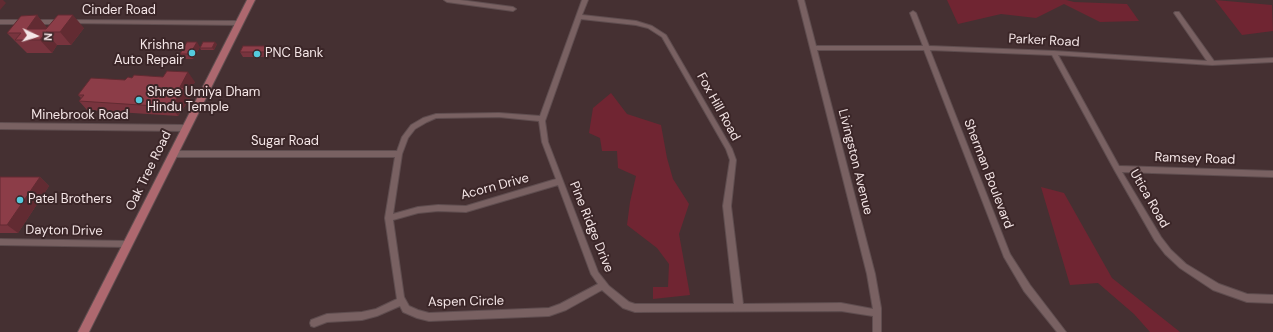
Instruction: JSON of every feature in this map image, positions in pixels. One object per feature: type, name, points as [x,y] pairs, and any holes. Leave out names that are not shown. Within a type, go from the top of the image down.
[{"type":"main road","name":"Oak Tree Road","points":[[83,332],[238,23],[251,0]]},
{"type":"street","points":[[447,0],[513,10]]},
{"type":"street","name":"Pine Ridge Drive","points":[[585,0],[543,119],[545,142],[595,274],[603,285],[626,305],[635,308],[840,307],[877,313]]},
{"type":"street","name":"Livingston Avenue","points":[[801,0],[872,274],[877,313],[877,332]]},
{"type":"street","name":"Sherman Boulevard","points":[[913,13],[1006,255],[1027,288],[1062,332]]},
{"type":"street","points":[[1177,13],[1212,63]]},
{"type":"street","name":"Fox Hill Road","points":[[579,17],[636,23],[650,27],[664,36],[729,149],[733,160],[727,206],[739,308]]},
{"type":"street","name":"Cinder Road","points":[[0,22],[238,23]]},
{"type":"street","name":"Parker Road","points":[[813,48],[927,48],[1054,53],[1212,63],[1273,60]]},
{"type":"street","name":"Utica Road","points":[[1054,53],[1117,169],[1158,239],[1168,252],[1183,266],[1206,281],[1230,293],[1247,298],[1273,300]]},
{"type":"street","points":[[314,323],[338,317],[362,316],[377,312],[402,301],[389,218],[399,154],[405,137],[413,127],[436,116],[499,115],[543,119]]},
{"type":"street","name":"Minebrook Road","points":[[0,126],[185,128]]},
{"type":"street","name":"Sugar Road","points":[[172,154],[399,154]]},
{"type":"street","name":"Ramsey Road","points":[[1117,169],[1273,174]]},
{"type":"street","name":"Acorn Drive","points":[[389,218],[418,210],[466,209],[560,181]]},
{"type":"street","name":"Dayton Drive","points":[[0,242],[127,244]]},
{"type":"street","name":"Aspen Circle","points":[[402,301],[406,308],[417,314],[429,317],[549,312],[563,307],[603,285]]},
{"type":"shaded area","points":[[947,0],[1066,0],[1074,2],[1127,4],[1139,21],[1100,22],[1064,4],[1036,18],[1001,14],[958,24]]},
{"type":"shaded area","points":[[1215,0],[1272,5],[1273,31],[1242,35]]},
{"type":"shaded area","points":[[611,93],[627,114],[661,125],[667,158],[673,179],[689,204],[679,234],[690,295],[653,299],[653,287],[668,287],[669,264],[657,248],[627,225],[630,202],[636,176],[618,168],[617,151],[602,151],[600,138],[589,133],[593,108]]},
{"type":"shaded area","points":[[1041,187],[1064,193],[1112,278],[1180,332],[1150,332],[1134,314],[1098,283],[1070,285]]},
{"type":"building","points":[[37,15],[27,29],[46,29],[58,15],[73,15],[60,32],[46,32],[40,40],[15,40],[21,33],[7,33],[21,16]]},
{"type":"building","points":[[187,42],[197,42],[190,54],[180,54]]},
{"type":"building","points":[[203,42],[215,42],[212,48],[200,48]]},
{"type":"building","points":[[243,46],[269,46],[266,52],[240,52]]},
{"type":"building","points":[[167,71],[188,72],[180,87],[184,88],[171,107],[79,101],[84,95],[78,95],[91,78],[125,80],[128,77],[132,78],[134,75],[163,77]]},
{"type":"building","points":[[0,177],[40,177],[7,225],[0,225]]},
{"type":"place","name":"Krishna Auto Repair","points":[[192,53]]},
{"type":"place","name":"PNC Bank","points":[[257,54]]},
{"type":"place","name":"Shree Umiya Dham Hindu Temple","points":[[139,100]]},
{"type":"place","name":"Patel Brothers","points":[[20,200]]}]
